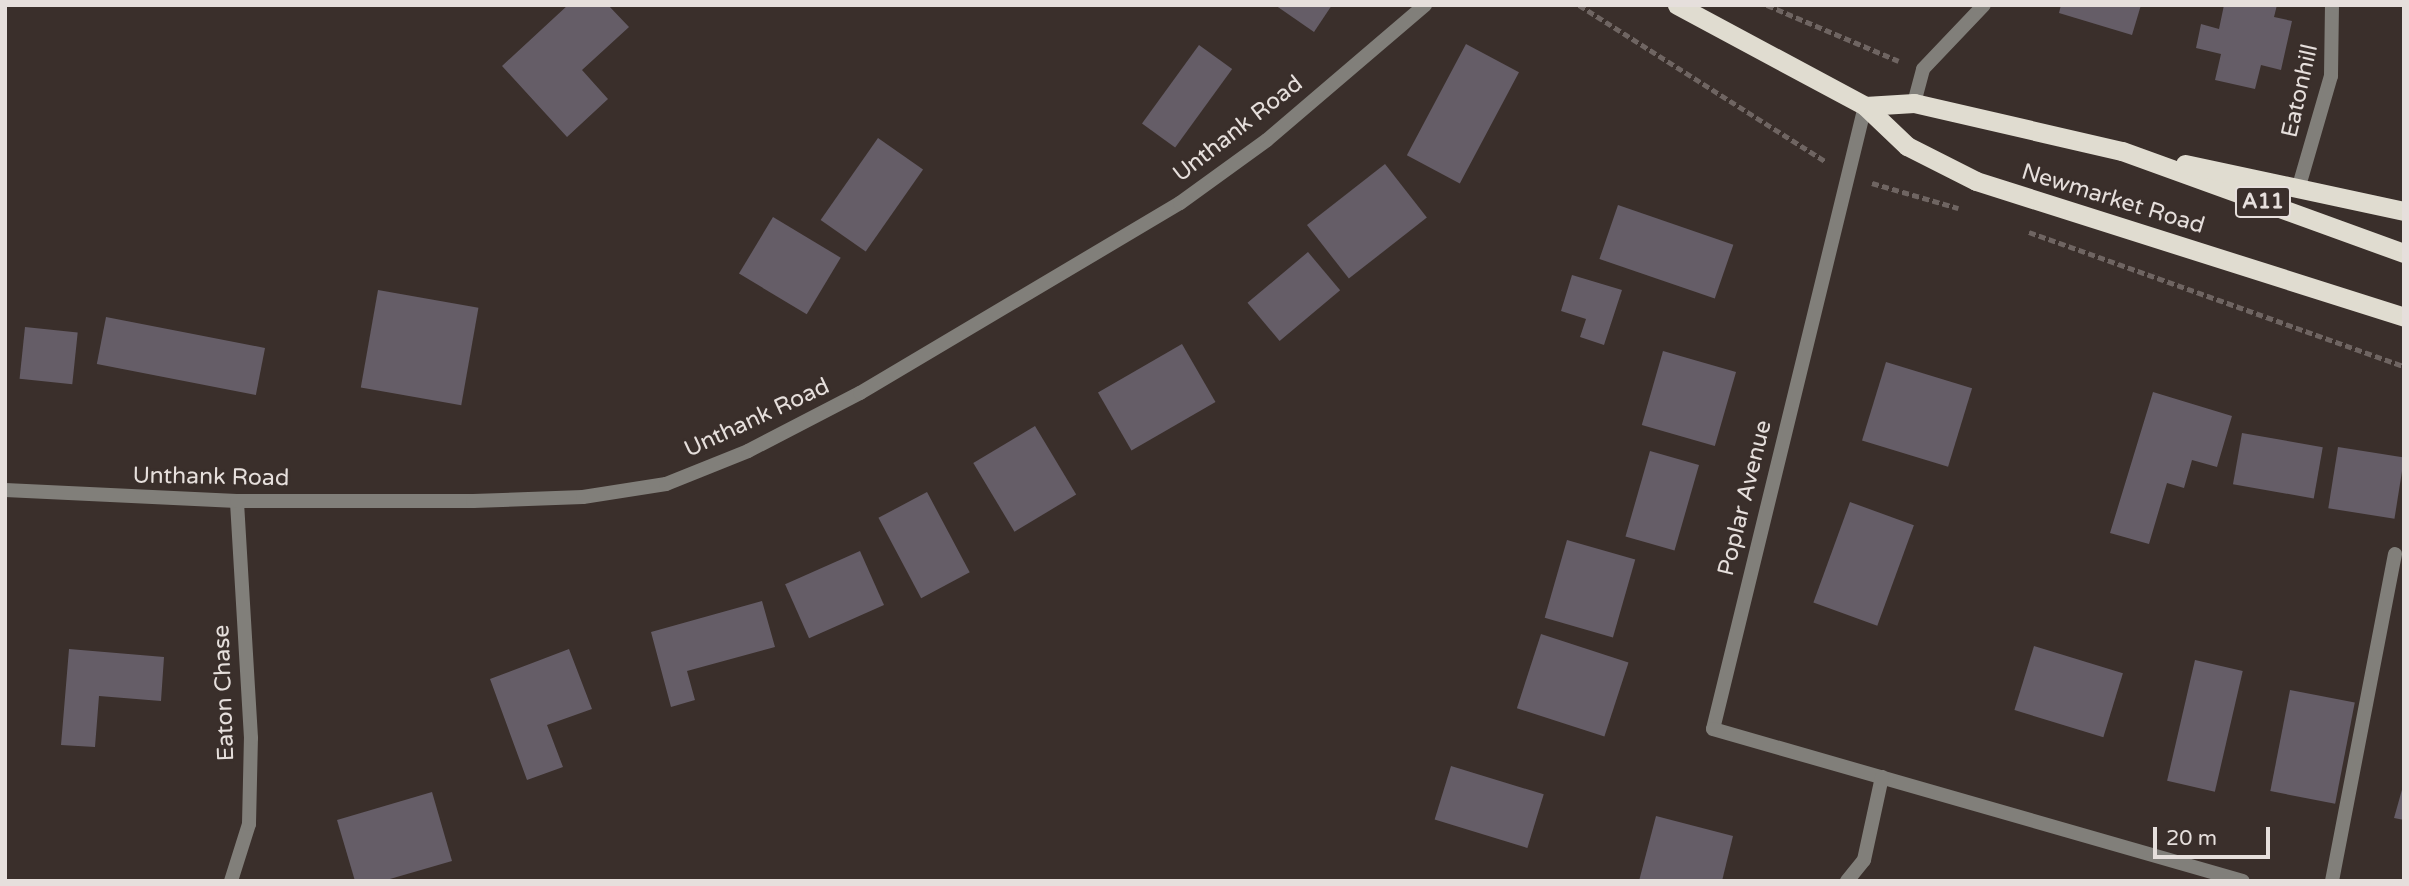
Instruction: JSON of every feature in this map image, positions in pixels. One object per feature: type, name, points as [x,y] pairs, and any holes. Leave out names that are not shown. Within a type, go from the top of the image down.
[{"type":"highway","name":"Newmarket Road","points":[[1677,5],[1865,106],[1907,146],[1976,181],[2404,317]]},
{"type":"highway","name":"Newmarket Road","points":[[1865,106],[1914,103],[2122,151],[2404,253]]},
{"type":"highway","points":[[2122,151],[2299,186],[2404,211]]},
{"type":"street","name":"Unthank Road","points":[[5,490],[237,501],[583,497],[666,484],[702,470],[860,393],[1180,203],[1267,140],[1414,11],[1425,5]]},
{"type":"street","points":[[1914,103],[1923,69],[1984,5]]},
{"type":"street","name":"Eatonhill","points":[[2299,186],[2331,76],[2332,5]]},
{"type":"street","name":"Poplar Avenue","points":[[1865,106],[1845,174],[1713,729],[2243,881]]},
{"type":"street","name":"Eaton Chase","points":[[232,881],[248,824],[251,738],[237,501]]},
{"type":"street","points":[[2332,881],[2395,554]]},
{"type":"street","points":[[1847,881],[1864,860],[1882,777]]},
{"type":"path","points":[[1579,5],[1845,174],[1967,210]]},
{"type":"path","points":[[1767,5],[1923,69]]},
{"type":"path","points":[[2019,229],[2404,366]]},
{"type":"building","points":[[568,5],[608,5],[629,27],[582,70],[608,99],[567,137],[502,66]]},
{"type":"building","points":[[1275,5],[1332,5],[1314,32]]},
{"type":"building","points":[[2061,5],[2141,5],[2132,35],[2059,13]]},
{"type":"building","points":[[2224,5],[2277,5],[2274,17],[2292,21],[2281,70],[2261,65],[2255,89],[2215,80],[2221,54],[2196,48],[2201,24],[2219,29]]},
{"type":"building","points":[[1466,44],[1519,72],[1460,183],[1407,155]]},
{"type":"building","points":[[1199,45],[1232,69],[1175,148],[1142,123]]},
{"type":"building","points":[[878,138],[923,170],[866,251],[821,220]]},
{"type":"building","points":[[1385,164],[1427,218],[1349,279],[1307,225]]},
{"type":"building","points":[[1618,205],[1733,245],[1715,299],[1599,259]]},
{"type":"building","points":[[773,217],[841,258],[807,314],[739,274]]},
{"type":"building","points":[[1308,252],[1340,290],[1280,341],[1247,303]]},
{"type":"building","points":[[1572,275],[1622,290],[1604,345],[1580,337],[1586,319],[1561,311]]},
{"type":"building","points":[[378,290],[478,308],[461,405],[361,387]]},
{"type":"building","points":[[106,317],[265,348],[256,395],[97,364]]},
{"type":"building","points":[[25,327],[78,333],[72,384],[20,379]]},
{"type":"building","points":[[1182,344],[1216,402],[1131,451],[1098,392]]},
{"type":"building","points":[[1663,351],[1736,372],[1715,446],[1642,425]]},
{"type":"building","points":[[1886,362],[1972,388],[1948,467],[1862,440]]},
{"type":"building","points":[[2153,392],[2232,416],[2217,467],[2192,460],[2184,488],[2167,483],[2149,544],[2110,533]]},
{"type":"building","points":[[1035,426],[1076,495],[1014,532],[973,463]]},
{"type":"building","points":[[2242,433],[2323,447],[2314,498],[2233,484]]},
{"type":"building","points":[[2338,447],[2404,457],[2394,519],[2328,508]]},
{"type":"building","points":[[1650,451],[1699,465],[1674,551],[1625,537]]},
{"type":"building","points":[[927,492],[970,572],[921,598],[878,518]]},
{"type":"building","points":[[1850,502],[1914,525],[1877,626],[1813,603]]},
{"type":"building","points":[[1567,540],[1635,560],[1613,637],[1545,618]]},
{"type":"building","points":[[860,551],[884,605],[809,638],[785,584]]},
{"type":"building","points":[[762,601],[775,647],[687,671],[695,700],[671,707],[651,632]]},
{"type":"building","points":[[1541,634],[1628,662],[1604,737],[1517,708]]},
{"type":"building","points":[[2034,646],[2123,673],[2103,737],[2014,710]]},
{"type":"building","points":[[69,649],[164,657],[161,701],[99,696],[95,747],[61,745]]},
{"type":"building","points":[[569,649],[592,709],[547,725],[563,767],[527,780],[490,679]]},
{"type":"building","points":[[2195,660],[2243,671],[2215,792],[2167,781]]},
{"type":"building","points":[[2290,690],[2355,703],[2335,804],[2270,791]]},
{"type":"building","points":[[1451,766],[1544,794],[1527,848],[1435,820]]},
{"type":"building","points":[[2404,786],[2404,820],[2394,818]]},
{"type":"building","points":[[432,792],[452,861],[383,881],[355,881],[337,820]]},
{"type":"building","points":[[1656,816],[1733,836],[1722,881],[1639,881]]}]
